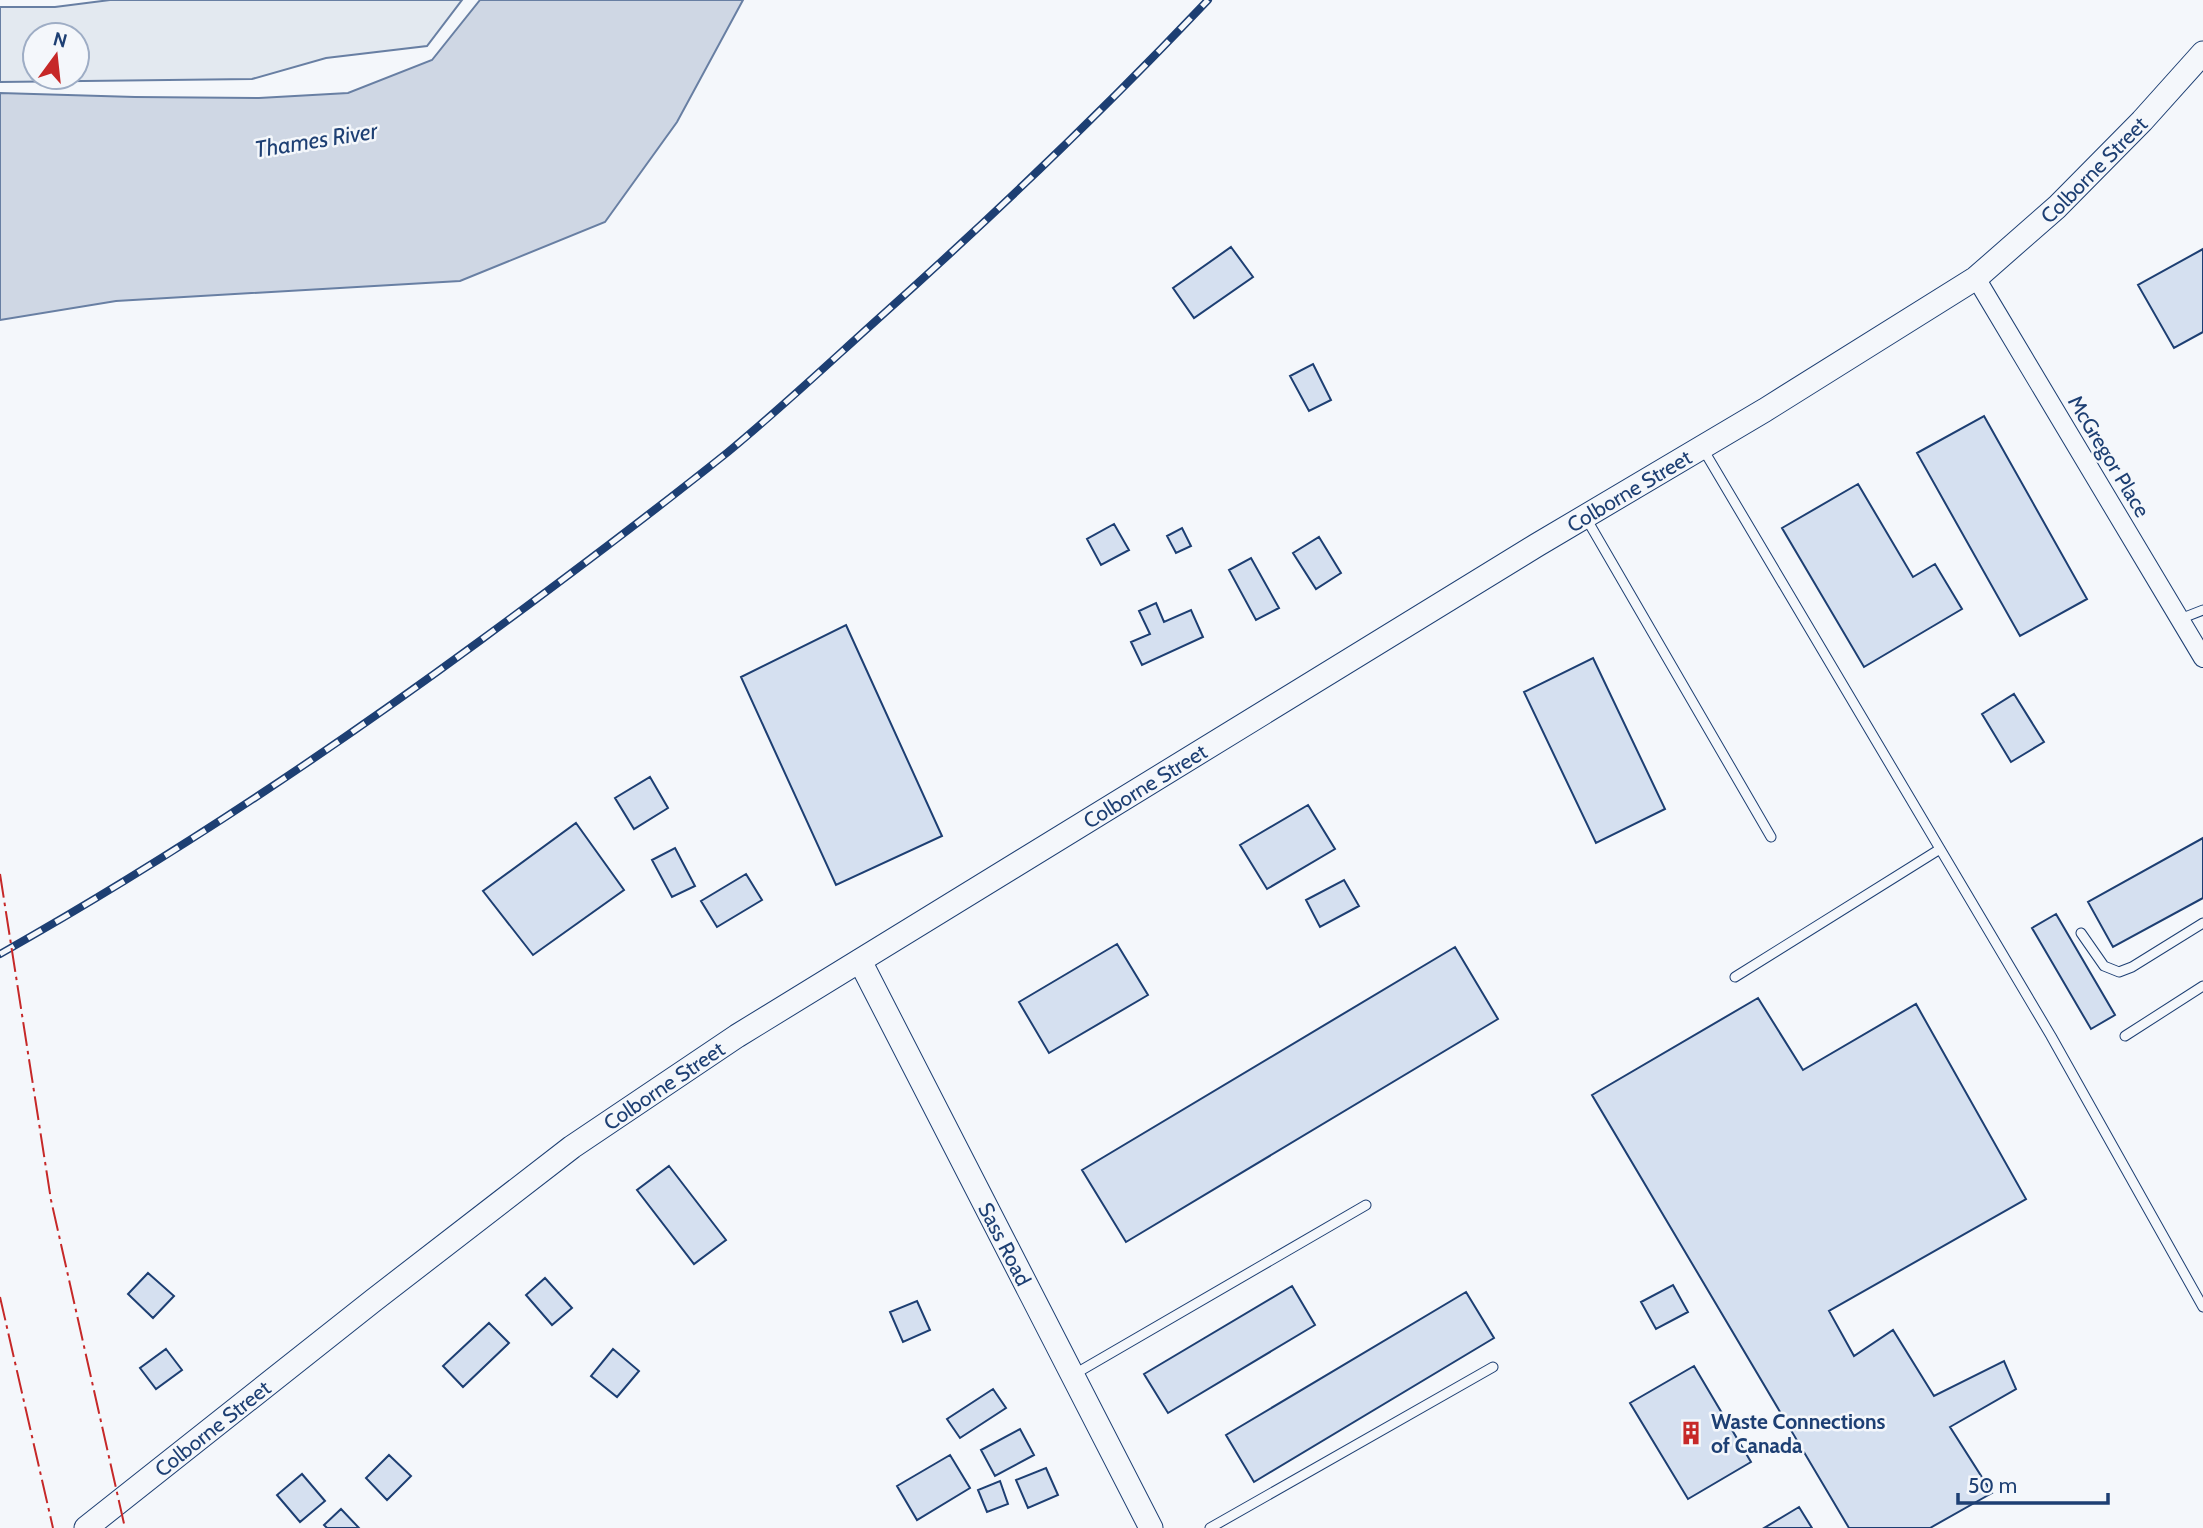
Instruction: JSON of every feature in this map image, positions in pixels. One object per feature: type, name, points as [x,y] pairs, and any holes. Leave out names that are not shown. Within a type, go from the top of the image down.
[{"type":"street","name":"Colborne Street","points":[[86,1528],[572,1147],[737,1036],[1976,278],[2057,207],[2142,121],[2203,53]]},
{"type":"street","name":"McGregor Place","points":[[1976,278],[2203,657]]},
{"type":"street","name":"Sass Road","points":[[860,961],[1151,1528]]},
{"type":"lane","points":[[1702,447],[2050,1036],[2203,1307]]},
{"type":"lane","points":[[1586,517],[1771,837]]},
{"type":"lane","points":[[2180,619],[2203,610]]},
{"type":"lane","points":[[1734,976],[1940,849]]},
{"type":"lane","points":[[2081,933],[2104,966],[2119,972],[2132,967],[2203,923]]},
{"type":"lane","points":[[2125,1036],[2203,986]]},
{"type":"lane","points":[[1071,1376],[1366,1205]]},
{"type":"lane","points":[[1210,1528],[1493,1367]]},
{"type":"shaded area","points":[[110,0],[462,0],[427,46],[326,58],[252,79],[91,81],[91,21],[21,21],[21,82],[0,82],[0,7],[55,7]]},
{"type":"water","name":"Thames River","points":[[480,0],[743,0],[677,122],[605,222],[460,281],[116,301],[0,320],[0,93],[259,98],[348,93],[432,60]]},
{"type":"building","points":[[1231,247],[1253,277],[1194,318],[1173,288]]},
{"type":"building","points":[[2203,249],[2203,332],[2174,348],[2138,285]]},
{"type":"building","points":[[1313,364],[1331,400],[1309,411],[1290,376]]},
{"type":"building","points":[[1984,416],[2087,599],[2020,636],[1917,453]]},
{"type":"building","points":[[1858,484],[1913,577],[1935,564],[1962,609],[1864,667],[1782,528]]},
{"type":"building","points":[[1114,524],[1129,550],[1101,565],[1087,539]]},
{"type":"building","points":[[1182,528],[1191,546],[1176,553],[1167,536]]},
{"type":"building","points":[[1319,537],[1341,573],[1316,589],[1293,553]]},
{"type":"building","points":[[1251,558],[1279,608],[1256,620],[1229,570]]},
{"type":"building","points":[[1156,603],[1164,622],[1191,610],[1203,637],[1142,665],[1131,642],[1150,634],[1139,611]]},
{"type":"building","points":[[846,625],[942,836],[836,885],[741,677]]},
{"type":"building","points":[[1593,658],[1665,809],[1596,843],[1524,692]]},
{"type":"building","points":[[2014,694],[2044,742],[2011,762],[1982,714]]},
{"type":"building","points":[[650,777],[668,808],[634,829],[615,798]]},
{"type":"building","points":[[1308,805],[1335,849],[1267,889],[1240,845]]},
{"type":"building","points":[[576,823],[624,890],[533,955],[483,891]]},
{"type":"building","points":[[2203,838],[2203,898],[2113,947],[2088,902]]},
{"type":"building","points":[[675,848],[695,886],[672,897],[652,860]]},
{"type":"building","points":[[746,874],[762,900],[717,927],[701,901]]},
{"type":"building","points":[[1344,880],[1359,906],[1320,927],[1306,900]]},
{"type":"building","points":[[2056,914],[2115,1015],[2091,1029],[2032,928]]},
{"type":"building","points":[[1117,944],[1148,995],[1049,1053],[1019,1002]]},
{"type":"building","points":[[1455,947],[1498,1019],[1126,1242],[1082,1170]]},
{"type":"building","points":[[1758,998],[1803,1070],[1916,1004],[2026,1199],[1829,1311],[1854,1356],[1893,1330],[1934,1396],[2004,1361],[2016,1389],[1950,1427],[1992,1493],[1930,1528],[1849,1528],[1592,1095]]},
{"type":"building","points":[[669,1166],[726,1240],[694,1264],[637,1190]]},
{"type":"building","points":[[148,1273],[174,1296],[153,1318],[128,1294]]},
{"type":"building","points":[[545,1278],[572,1308],[552,1325],[526,1295]]},
{"type":"building","points":[[1673,1285],[1688,1312],[1656,1329],[1641,1302]]},
{"type":"building","points":[[1292,1286],[1315,1325],[1168,1413],[1144,1374]]},
{"type":"building","points":[[1466,1292],[1494,1338],[1254,1482],[1226,1435]]},
{"type":"building","points":[[917,1301],[930,1330],[903,1342],[890,1312]]},
{"type":"building","points":[[489,1323],[509,1343],[463,1387],[443,1366]]},
{"type":"building","points":[[166,1349],[182,1370],[156,1389],[140,1368]]},
{"type":"building","points":[[613,1349],[639,1371],[617,1397],[591,1376]]},
{"type":"building","name":"Waste Connections of Canada","points":[[1694,1366],[1751,1462],[1688,1499],[1630,1403]]},
{"type":"building","points":[[993,1389],[1006,1408],[960,1438],[947,1419]]},
{"type":"building","points":[[1020,1429],[1034,1455],[995,1476],[981,1450]]},
{"type":"building","points":[[389,1455],[411,1476],[387,1500],[366,1478]]},
{"type":"building","points":[[950,1455],[970,1488],[917,1520],[897,1486]]},
{"type":"building","points":[[1046,1468],[1058,1495],[1028,1508],[1016,1480]]},
{"type":"building","points":[[302,1474],[325,1501],[300,1522],[277,1495]]},
{"type":"building","points":[[1000,1481],[1008,1504],[987,1512],[978,1490]]},
{"type":"building","points":[[1799,1507],[1812,1528],[1764,1528]]},
{"type":"building","points":[[341,1509],[359,1528],[327,1528],[324,1525]]},
{"type":"railway","points":[[0,954],[185,843],[364,724],[605,548],[698,476],[785,403],[964,241],[1088,123],[1208,0]]},
{"type":"power","points":[[0,874],[51,1200],[125,1528]]},
{"type":"power","points":[[0,1297],[53,1528]]},
{"type":"place","name":"Waste Connections of Canada","points":[[1691,1433]]}]
